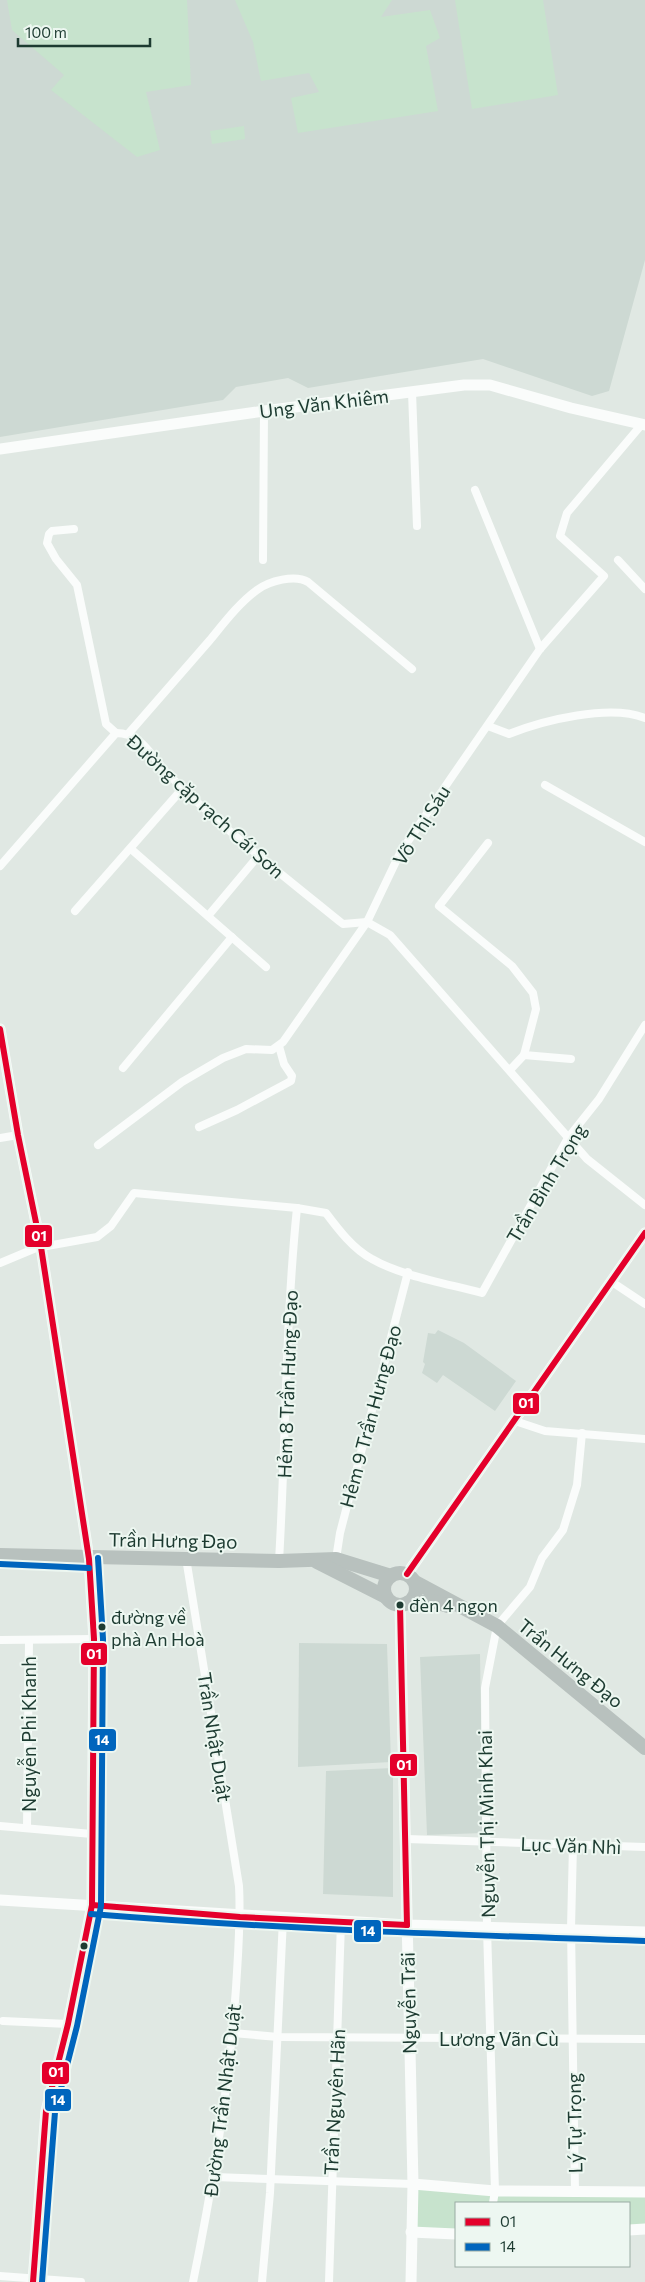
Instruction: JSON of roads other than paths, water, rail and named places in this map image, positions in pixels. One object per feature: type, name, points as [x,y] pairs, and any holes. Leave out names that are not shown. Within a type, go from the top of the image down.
[{"type":"highway","name":"Trần Hưng Đạo","points":[[0,1555],[89,1559],[186,1558],[279,1561],[336,1559],[391,1576]]},
{"type":"highway","name":"Trần Hưng Đạo","points":[[316,1561],[386,1597]]},
{"type":"highway","points":[[396,1573],[411,1578],[414,1596],[403,1604],[390,1601],[386,1597],[385,1585],[391,1576],[396,1573]]},
{"type":"highway","name":"Trần Hưng Đạo","points":[[411,1578],[497,1626],[645,1748]]},
{"type":"highway","name":"Trần Hưng Đạo","points":[[403,1604],[433,1601],[462,1610],[497,1626]]},
{"type":"street","name":"Ung Văn Khiêm","points":[[0,449],[264,411],[412,392],[490,385],[571,408],[643,425]]},
{"type":"street","points":[[412,392],[417,526]]},
{"type":"street","points":[[263,560],[264,411]]},
{"type":"street","name":"Võ Thị Sáu","points":[[280,1046],[368,922],[400,853],[540,649],[604,576],[560,536],[567,513],[643,425]]},
{"type":"street","points":[[475,490],[540,649]]},
{"type":"street","points":[[74,529],[52,532],[49,534],[47,543],[56,559],[77,585],[106,724],[116,733]]},
{"type":"street","points":[[618,560],[645,589]]},
{"type":"street","points":[[129,733],[232,615],[254,593],[264,586],[290,578],[303,579],[308,582],[412,669]]},
{"type":"street","points":[[488,726],[509,734],[539,722],[599,714],[624,712],[645,718]]},
{"type":"street","name":"Đường cặp rạch Cái Sơn","points":[[0,866],[116,733],[129,733],[149,750],[157,763],[182,788],[343,924],[368,922]]},
{"type":"street","points":[[545,785],[645,842]]},
{"type":"street","points":[[75,911],[131,849],[182,788]]},
{"type":"street","points":[[488,843],[439,906],[512,966],[533,993],[536,1009],[524,1055],[510,1070]]},
{"type":"street","points":[[131,849],[266,967]]},
{"type":"street","points":[[208,916],[259,855]]},
{"type":"street","points":[[368,922],[390,935],[587,1159],[645,1204]]},
{"type":"street","points":[[123,1068],[232,937]]},
{"type":"street","name":"Trần Bình Trọng","points":[[408,1272],[482,1293],[568,1138],[599,1099],[645,1025]]},
{"type":"street","points":[[0,1029],[4,1070],[41,1247],[89,1559],[94,1639],[92,1905],[68,2024],[46,2111],[33,2280]]},
{"type":"street","points":[[98,1145],[182,1082],[223,1058],[246,1049],[272,1050],[280,1046],[284,1064],[292,1076],[291,1081],[237,1110],[199,1127]]},
{"type":"street","points":[[524,1055],[571,1059]]},
{"type":"street","points":[[0,1138],[18,1135]]},
{"type":"street","points":[[0,1263],[41,1247],[97,1237],[111,1226],[134,1193],[297,1208],[326,1213],[338,1230],[371,1259],[408,1272]]},
{"type":"street","name":"Hẻm 8 Trần Hưng Đạo","points":[[279,1561],[291,1263],[297,1208]]},
{"type":"street","points":[[411,1578],[515,1421],[645,1233]]},
{"type":"street","name":"Hẻm 9 Trần Hưng Đạo","points":[[336,1559],[342,1524],[408,1272]]},
{"type":"street","points":[[612,1282],[645,1304]]},
{"type":"street","points":[[515,1421],[545,1431],[645,1439]]},
{"type":"street","points":[[497,1626],[530,1587],[542,1558],[563,1530],[577,1485],[582,1433]]},
{"type":"street","name":"Trần Nhật Duật","points":[[186,1558],[239,1886],[240,1917]]},
{"type":"street","name":"Nguyễn Trãi","points":[[403,1604],[408,2037],[413,2184],[411,2282]]},
{"type":"street","name":"Nguyễn Thị Minh Khai","points":[[493,2202],[495,2191],[492,2038],[487,1929],[485,1688],[497,1626]]},
{"type":"street","points":[[0,1640],[94,1639]]},
{"type":"street","name":"Nguyễn Phi Khanh","points":[[27,1828],[29,1641]]},
{"type":"street","points":[[0,1826],[92,1834]]},
{"type":"street","name":"Lục Văn Nhì","points":[[407,1839],[645,1847]]},
{"type":"street","name":"Lý Tự Trọng","points":[[573,1845],[571,1928],[575,2191]]},
{"type":"street","points":[[0,1900],[92,1905],[240,1917],[487,1929],[571,1928],[645,1932]]},
{"type":"street","name":"Đường Trần Nhật Duật","points":[[193,2282],[214,2177],[233,2033],[240,1917]]},
{"type":"street","points":[[262,2282],[270,2180],[284,1919]]},
{"type":"street","name":"Trần Nguyên Hãn","points":[[329,2282],[341,1922]]},
{"type":"street","points":[[3,2021],[68,2024]]},
{"type":"street","name":"Lương Vãn Cù","points":[[233,2033],[278,2037],[645,2039]]},
{"type":"street","points":[[214,2177],[413,2184],[495,2191],[645,2192]]},
{"type":"street","points":[[630,2230],[645,2229]]},
{"type":"street","points":[[411,2232],[455,2234]]},
{"type":"street","points":[[0,2276],[33,2280],[81,2282]]},
{"type":"place","name":"đèn 4 ngọn","points":[[400,1605]]},
{"type":"place","name":"đường về phà An Hoà","points":[[102,1627]]}]
